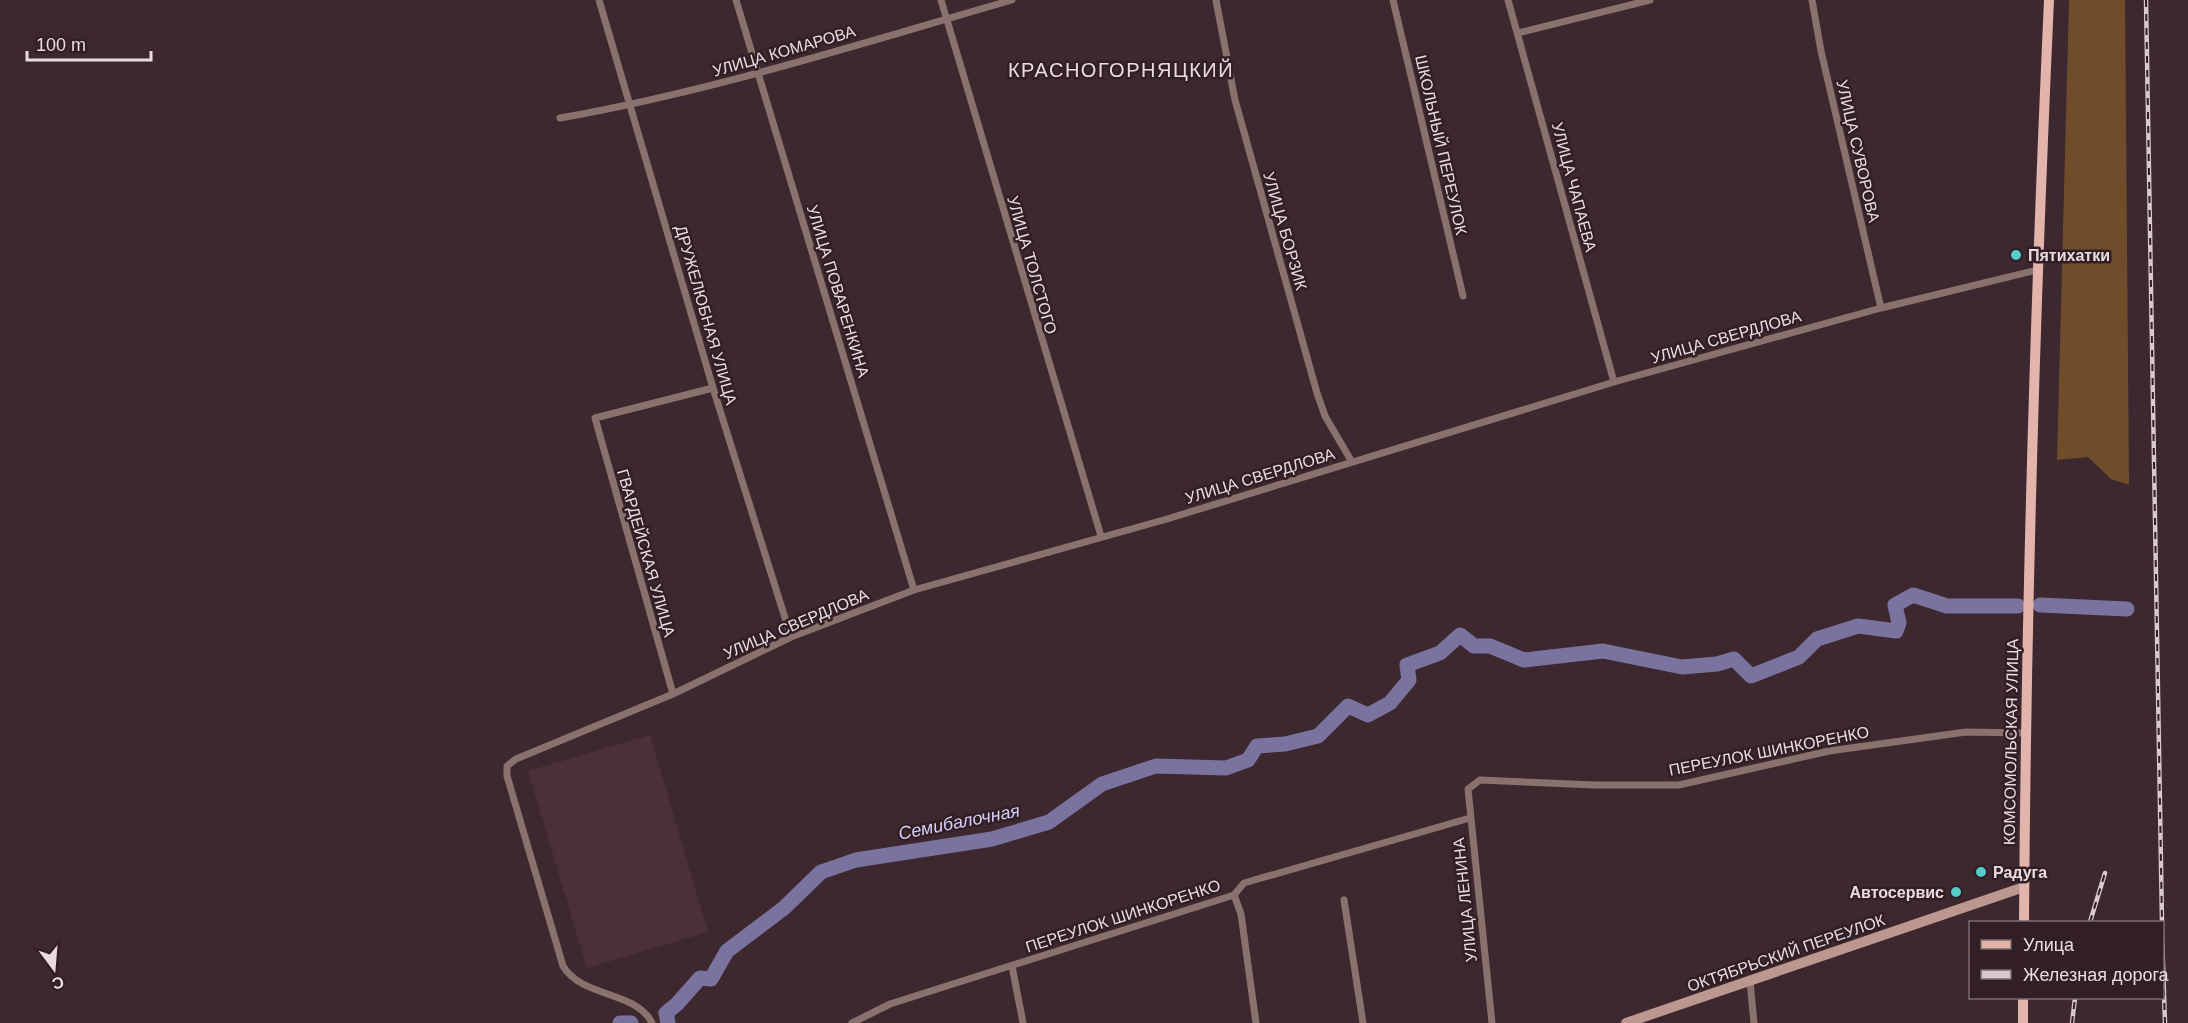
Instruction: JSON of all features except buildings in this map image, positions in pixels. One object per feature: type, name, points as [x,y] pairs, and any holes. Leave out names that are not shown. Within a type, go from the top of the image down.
[{"type":"main road","name":"КОМСОМОЛЬСКАЯ УЛИЦА","points":[[2024,921],[2029,562],[2037,270],[2049,0]]},
{"type":"main road","points":[[2023,999],[2023,1023]]},
{"type":"street","name":"ДРУЖЕЛЮБНАЯ УЛИЦА","points":[[598,0],[713,388],[792,637]]},
{"type":"street","name":"УЛИЦА ПОВАРЕНКИНА","points":[[736,0],[914,590]]},
{"type":"street","name":"УЛИЦА ТОЛСТОГО","points":[[941,0],[1101,536]]},
{"type":"street","name":"УЛИЦА КОМАРОВА","points":[[560,118],[631,106],[1012,0]]},
{"type":"street","name":"УЛИЦА БОРЗИК","points":[[1216,0],[1234,100],[1317,393],[1325,416],[1352,462]]},
{"type":"street","name":"ШКОЛЬНЫЙ ПЕРЕУЛОК","points":[[1393,0],[1463,296]]},
{"type":"street","name":"УЛИЦА ЧАПАЕВА","points":[[1508,0],[1614,382]]},
{"type":"street","points":[[1518,33],[1650,0]]},
{"type":"street","name":"УЛИЦА СУВОРОВА","points":[[1812,0],[1821,51],[1881,308]]},
{"type":"street","name":"УЛИЦА СВЕРДЛОВА","points":[[652,1023],[649,1017],[633,1006],[577,982],[563,966],[507,776],[506,771],[510,762],[673,694],[792,637],[914,590],[1352,462],[1614,382],[1881,308],[2037,270]]},
{"type":"street","name":"ГВАРДЕЙСКАЯ УЛИЦА","points":[[673,694],[595,418],[713,388]]},
{"type":"street","name":"ПЕРЕУЛОК ШИНКОРЕНКО","points":[[1480,780],[1594,785],[1679,785],[1828,751],[1966,732],[2025,733]]},
{"type":"street","name":"УЛИЦА ЛЕНИНА","points":[[1480,780],[1468,789],[1491,1023]]},
{"type":"street","name":"ПЕРЕУЛОК ШИНКОРЕНКО","points":[[852,1023],[890,1004],[1234,895],[1244,883],[1470,818]]},
{"type":"street","name":"ОКТЯБРЬСКИЙ ПЕРЕУЛОК","points":[[1626,1023],[2024,887]]},
{"type":"street","points":[[1234,895],[1241,914],[1256,1023]]},
{"type":"street","points":[[1344,900],[1363,1023]]},
{"type":"street","points":[[1012,966],[1023,1023]]},
{"type":"street","points":[[1750,981],[1754,1023]]},
{"type":"shaded area","points":[[2069,0],[2125,0],[2129,485],[2111,479],[2088,457],[2057,460]]},
{"type":"shaded area","points":[[650,735],[708,932],[587,968],[528,771]]},
{"type":"waterway","name":"Семибалочная","points":[[668,1023],[666,1013],[700,978],[711,979],[727,951],[784,908],[821,872],[856,860],[992,839],[1049,822],[1102,784],[1156,766],[1226,768],[1248,760],[1257,746],[1285,744],[1318,736],[1348,706],[1368,715],[1390,703],[1409,680],[1407,665],[1440,653],[1460,635],[1474,646],[1490,646],[1524,660],[1603,651],[1682,667],[1717,664],[1734,659],[1751,676],[1799,657],[1817,639],[1858,626],[1896,631],[1899,623],[1895,605],[1913,595],[1947,606],[2018,606]]},
{"type":"waterway","name":"Семибалочная","points":[[2040,605],[2127,609]]},
{"type":"waterway","name":"Семибалочная","points":[[620,1023],[631,1023]]},
{"type":"railway","points":[[2146,0],[2162,921]]},
{"type":"railway","points":[[2090,921],[2105,873]]},
{"type":"railway","points":[[2164,993],[2165,1023]]},
{"type":"railway","points":[[2072,1023],[2075,999]]},
{"type":"place","name":"Пятихатки","points":[[2016,255]]},
{"type":"place","name":"Радуга","points":[[1981,872]]},
{"type":"place","name":"Автосервис","points":[[1956,892]]},
{"type":"district","name":"КРАСНОГОРНЯЦКИЙ","points":[[1121,70]]}]
